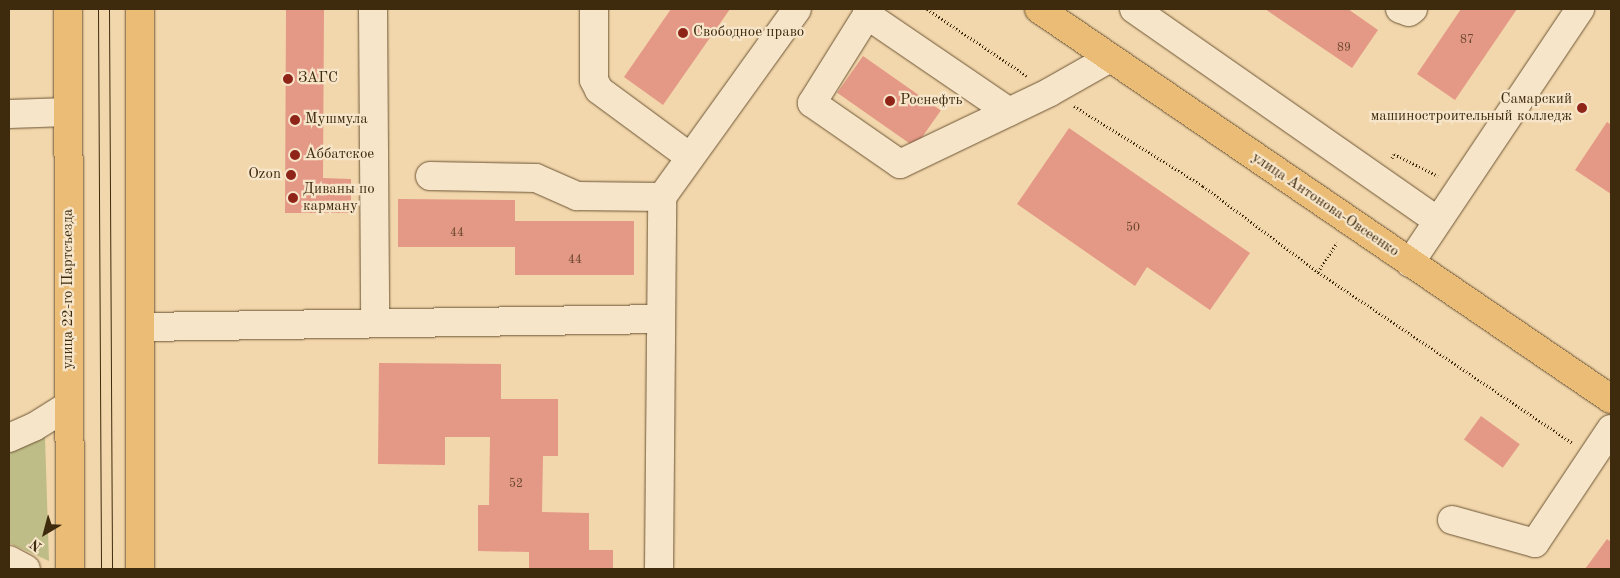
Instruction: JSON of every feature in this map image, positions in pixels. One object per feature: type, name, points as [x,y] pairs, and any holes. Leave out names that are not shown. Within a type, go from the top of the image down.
[{"type":"main road","name":"улица 22-го Партсъезда","points":[[68,9],[70,569]]},
{"type":"main road","points":[[140,9],[142,327],[140,569]]},
{"type":"main road","name":"улица Антонова-Овсеенко","points":[[1039,9],[1611,399]]},
{"type":"street","points":[[373,9],[375,323]]},
{"type":"street","points":[[594,9],[594,80],[599,90],[690,157]]},
{"type":"street","points":[[659,569],[662,197],[797,9]]},
{"type":"street","points":[[1134,9],[1437,220]]},
{"type":"street","points":[[1400,9],[1410,12],[1414,9]]},
{"type":"street","points":[[1410,263],[1580,9]]},
{"type":"street","points":[[1008,112],[867,12],[812,103],[900,164],[1050,92],[1110,58]]},
{"type":"street","points":[[9,114],[68,112]]},
{"type":"street","points":[[430,176],[536,178],[577,196],[662,197]]},
{"type":"street","points":[[142,327],[661,319]]},
{"type":"street","points":[[9,438],[34,427],[68,406]]},
{"type":"street","points":[[1452,520],[1535,543],[1611,429]]},
{"type":"street","points":[[9,560],[26,569]]},
{"type":"path","points":[[927,9],[1050,92],[1203,186],[1318,272],[1592,457]]},
{"type":"shaded area","points":[[45,437],[49,561],[9,543],[9,449]]},
{"type":"building","points":[[286,9],[324,9],[323,178],[351,179],[351,213],[285,213]]},
{"type":"building","points":[[671,9],[730,9],[663,105],[624,77]]},
{"type":"building","points":[[1265,9],[1348,9],[1378,30],[1352,68]]},
{"type":"building","points":[[1461,9],[1517,9],[1455,100],[1417,74]]},
{"type":"building","name":"Роснефть","points":[[863,56],[941,110],[915,147],[837,93]]},
{"type":"building","points":[[1607,122],[1611,125],[1611,194],[1575,170]]},
{"type":"building","points":[[1069,128],[1250,253],[1210,310],[1147,267],[1135,286],[1017,204]]},
{"type":"building","points":[[398,199],[515,200],[515,221],[634,221],[634,275],[515,275],[515,247],[398,247]]},
{"type":"building","points":[[379,363],[501,364],[501,399],[558,399],[558,456],[543,456],[542,512],[589,513],[589,550],[613,550],[613,569],[529,569],[529,552],[478,551],[478,505],[489,505],[490,437],[445,437],[445,465],[378,464]]},
{"type":"building","points":[[1481,416],[1520,444],[1503,468],[1464,439]]},
{"type":"building","points":[[1607,539],[1611,542],[1611,569],[1585,569]]},
{"type":"tram line","points":[[98,9],[101,569]]},
{"type":"tram line","points":[[109,9],[112,569]]},
{"type":"place","name":"Свободное право","points":[[683,33]]},
{"type":"place","name":"ЗАГС","points":[[288,79]]},
{"type":"place","name":"Роснефть","points":[[890,101]]},
{"type":"place","name":"Самарский машиностроительный колледж","points":[[1582,108]]},
{"type":"place","name":"Мушмула","points":[[295,120]]},
{"type":"place","name":"Аббатское","points":[[295,155]]},
{"type":"place","name":"Ozon","points":[[291,175]]},
{"type":"place","name":"Диваны по карману","points":[[293,198]]}]
